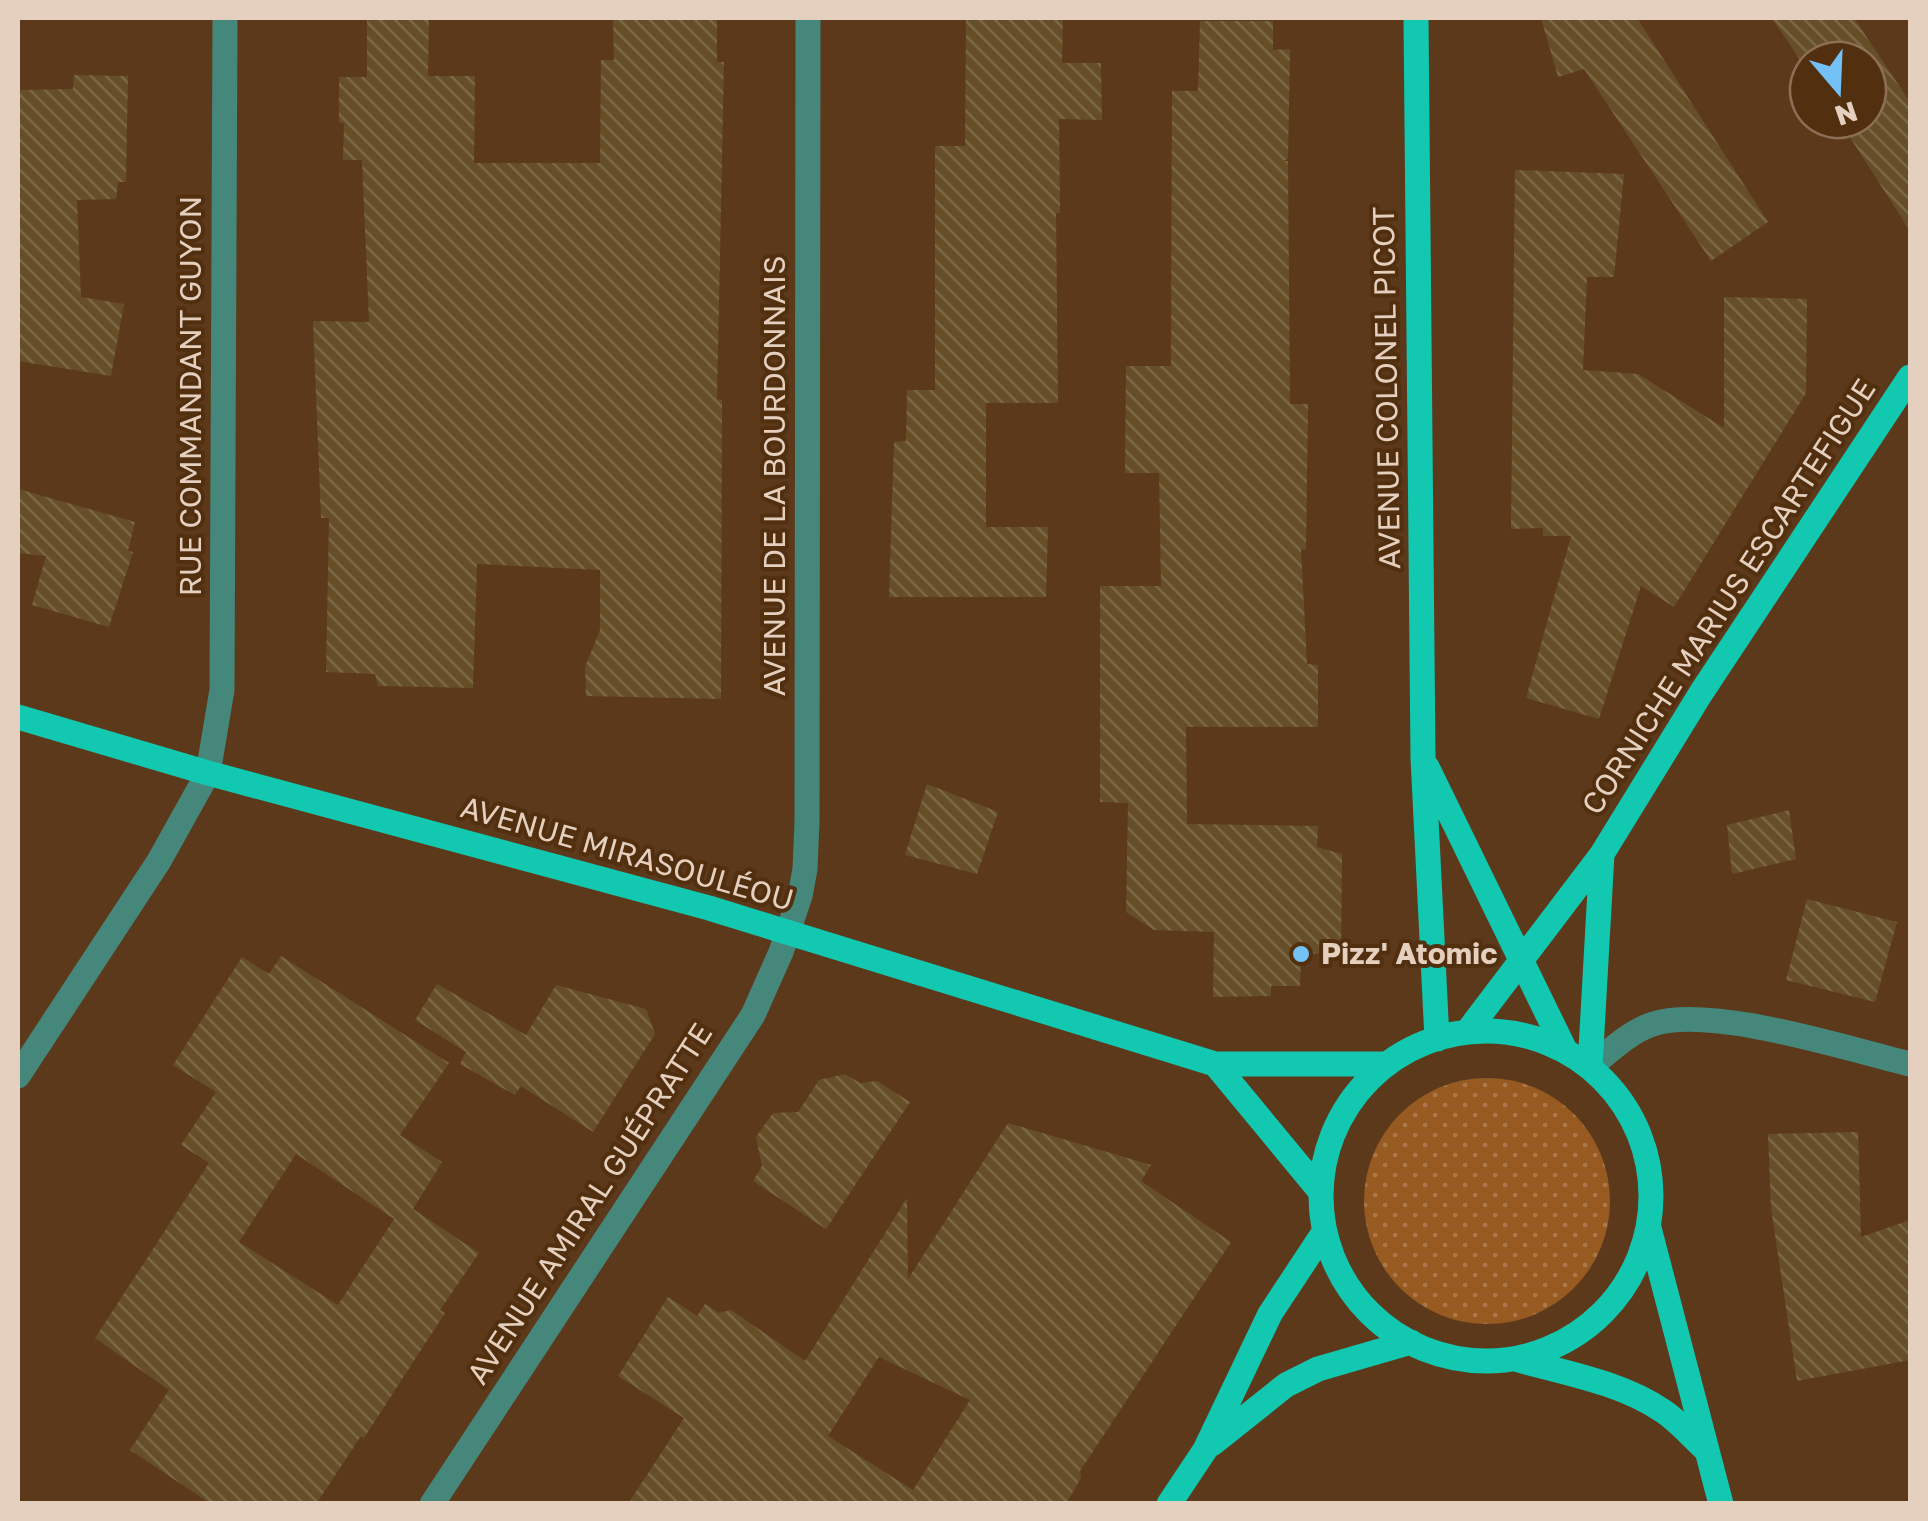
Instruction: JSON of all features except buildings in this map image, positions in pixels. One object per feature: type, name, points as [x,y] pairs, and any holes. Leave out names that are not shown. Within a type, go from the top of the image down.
[{"type":"main road","name":"AVENUE COLONEL PICOT","points":[[1416,18],[1423,758],[1437,1039]]},
{"type":"main road","name":"CORNICHE MARIUS ESCARTEFIGUE","points":[[1468,1032],[1602,854],[1701,692],[1910,376]]},
{"type":"main road","name":"AVENUE MIRASOULÉOU","points":[[18,717],[208,773],[708,908],[1215,1064],[1387,1064]]},
{"type":"main road","name":"AVENUE COLONEL PICOT","points":[[1423,758],[1565,1050]]},
{"type":"main road","name":"CORNICHE MARIUS ESCARTEFIGUE","points":[[1590,1067],[1602,854]]},
{"type":"main road","points":[[1468,1032],[1518,1034],[1565,1050],[1590,1067],[1621,1100],[1642,1140],[1652,1183],[1649,1228],[1632,1275],[1602,1314],[1562,1343],[1516,1359],[1482,1362],[1449,1358],[1411,1342],[1375,1319],[1343,1279],[1324,1232],[1320,1191],[1329,1142],[1352,1099],[1387,1064],[1410,1049],[1468,1032]]},
{"type":"main road","points":[[1215,1064],[1320,1191]]},
{"type":"main road","points":[[1649,1228],[1721,1504]]},
{"type":"main road","points":[[1169,1504],[1205,1450],[1270,1314],[1324,1232]]},
{"type":"main road","points":[[1205,1450],[1286,1385],[1318,1368],[1411,1342]]},
{"type":"main road","points":[[1516,1359],[1615,1387],[1642,1399],[1666,1413],[1704,1448]]},
{"type":"street","name":"RUE COMMANDANT GUYON","points":[[18,1076],[159,860],[208,773],[222,690],[225,18]]},
{"type":"street","name":"AVENUE DE LA BOURDONNAIS","points":[[788,932],[804,883],[807,822],[808,18]]},
{"type":"street","name":"AVENUE AMIRAL GUÉPRATTE","points":[[432,1504],[752,1014],[788,932]]},
{"type":"street","points":[[1590,1067],[1632,1034],[1678,1019],[1746,1025],[1910,1064]]},
{"type":"shaded area","points":[[1487,1078],[1534,1087],[1574,1114],[1601,1154],[1610,1201],[1601,1248],[1574,1288],[1534,1315],[1487,1324],[1440,1315],[1400,1288],[1373,1248],[1364,1201],[1373,1154],[1400,1114],[1440,1087]]},
{"type":"place","name":"Pizz' Atomic","points":[[1301,954]]}]
